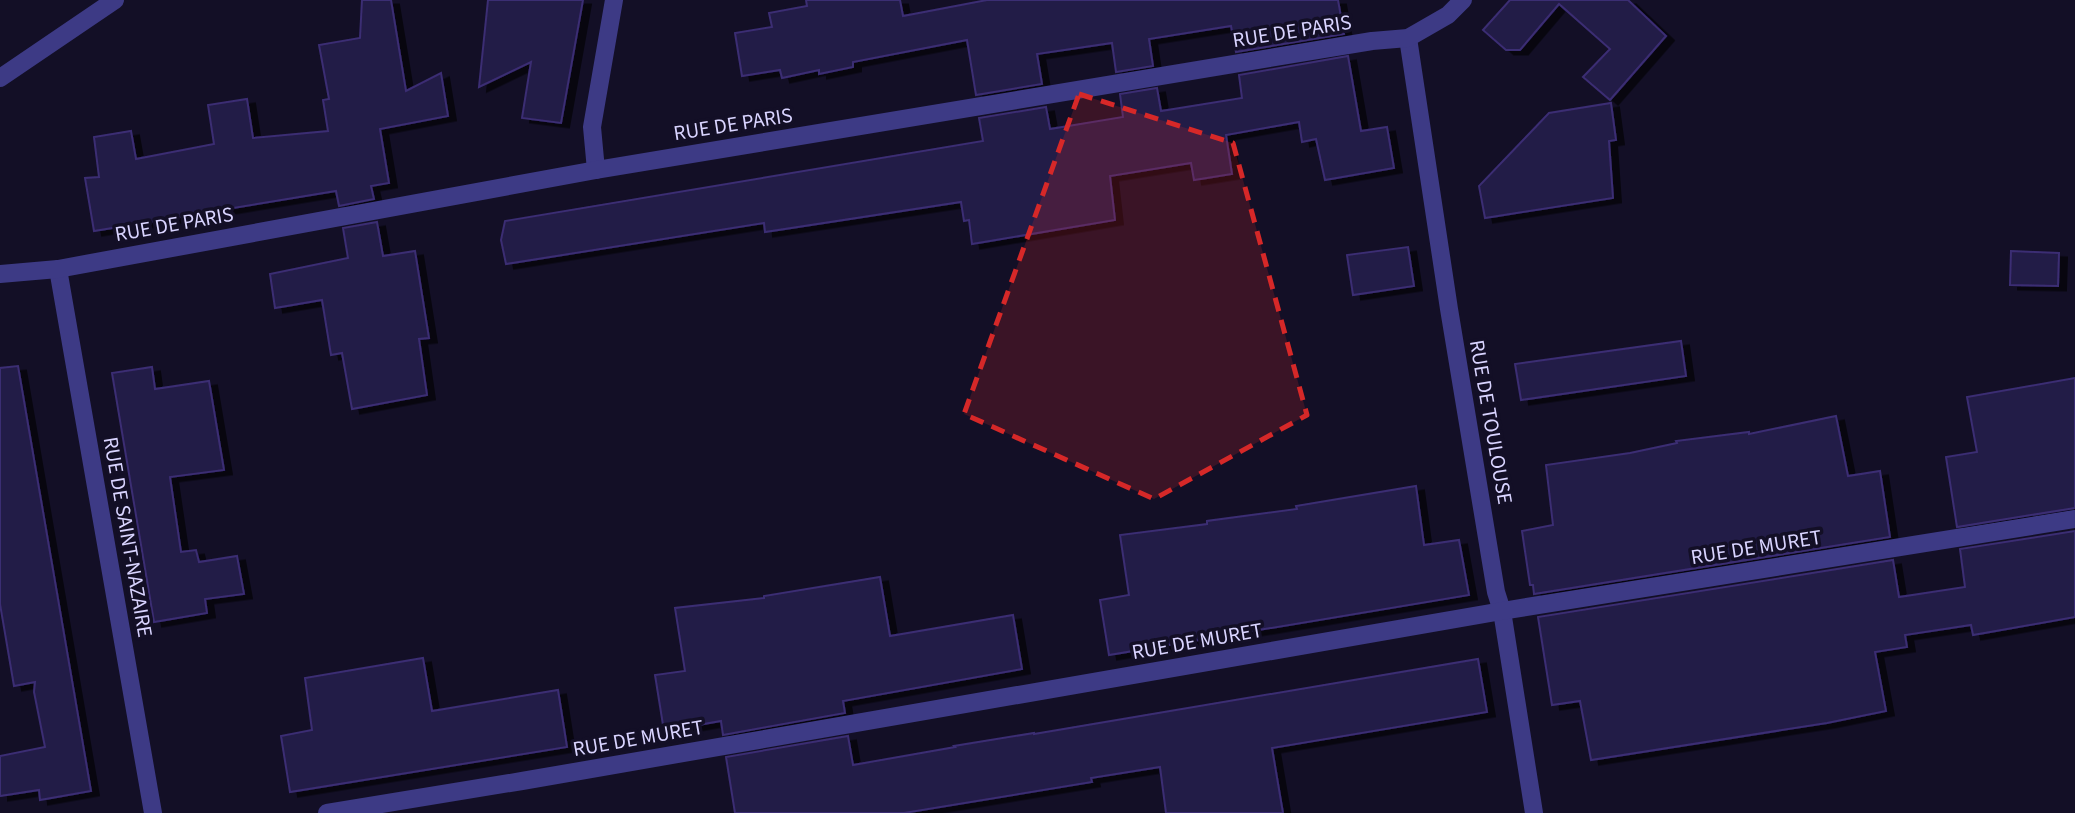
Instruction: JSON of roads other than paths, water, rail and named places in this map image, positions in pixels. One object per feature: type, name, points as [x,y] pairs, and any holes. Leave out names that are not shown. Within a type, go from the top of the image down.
[{"type":"street","points":[[0,78],[114,0]]},
{"type":"street","points":[[596,170],[592,127],[614,0]]},
{"type":"street","name":"RUE DE PARIS","points":[[0,274],[58,269],[596,170],[1372,41],[1408,38],[1448,15],[1463,0]]},
{"type":"street","name":"RUE DE TOULOUSE","points":[[1408,38],[1449,309],[1534,813]]},
{"type":"street","name":"RUE DE SAINT-NAZAIRE","points":[[58,269],[153,813]]},
{"type":"street","name":"RUE DE MURET","points":[[327,813],[1502,611],[2075,519]]}]
